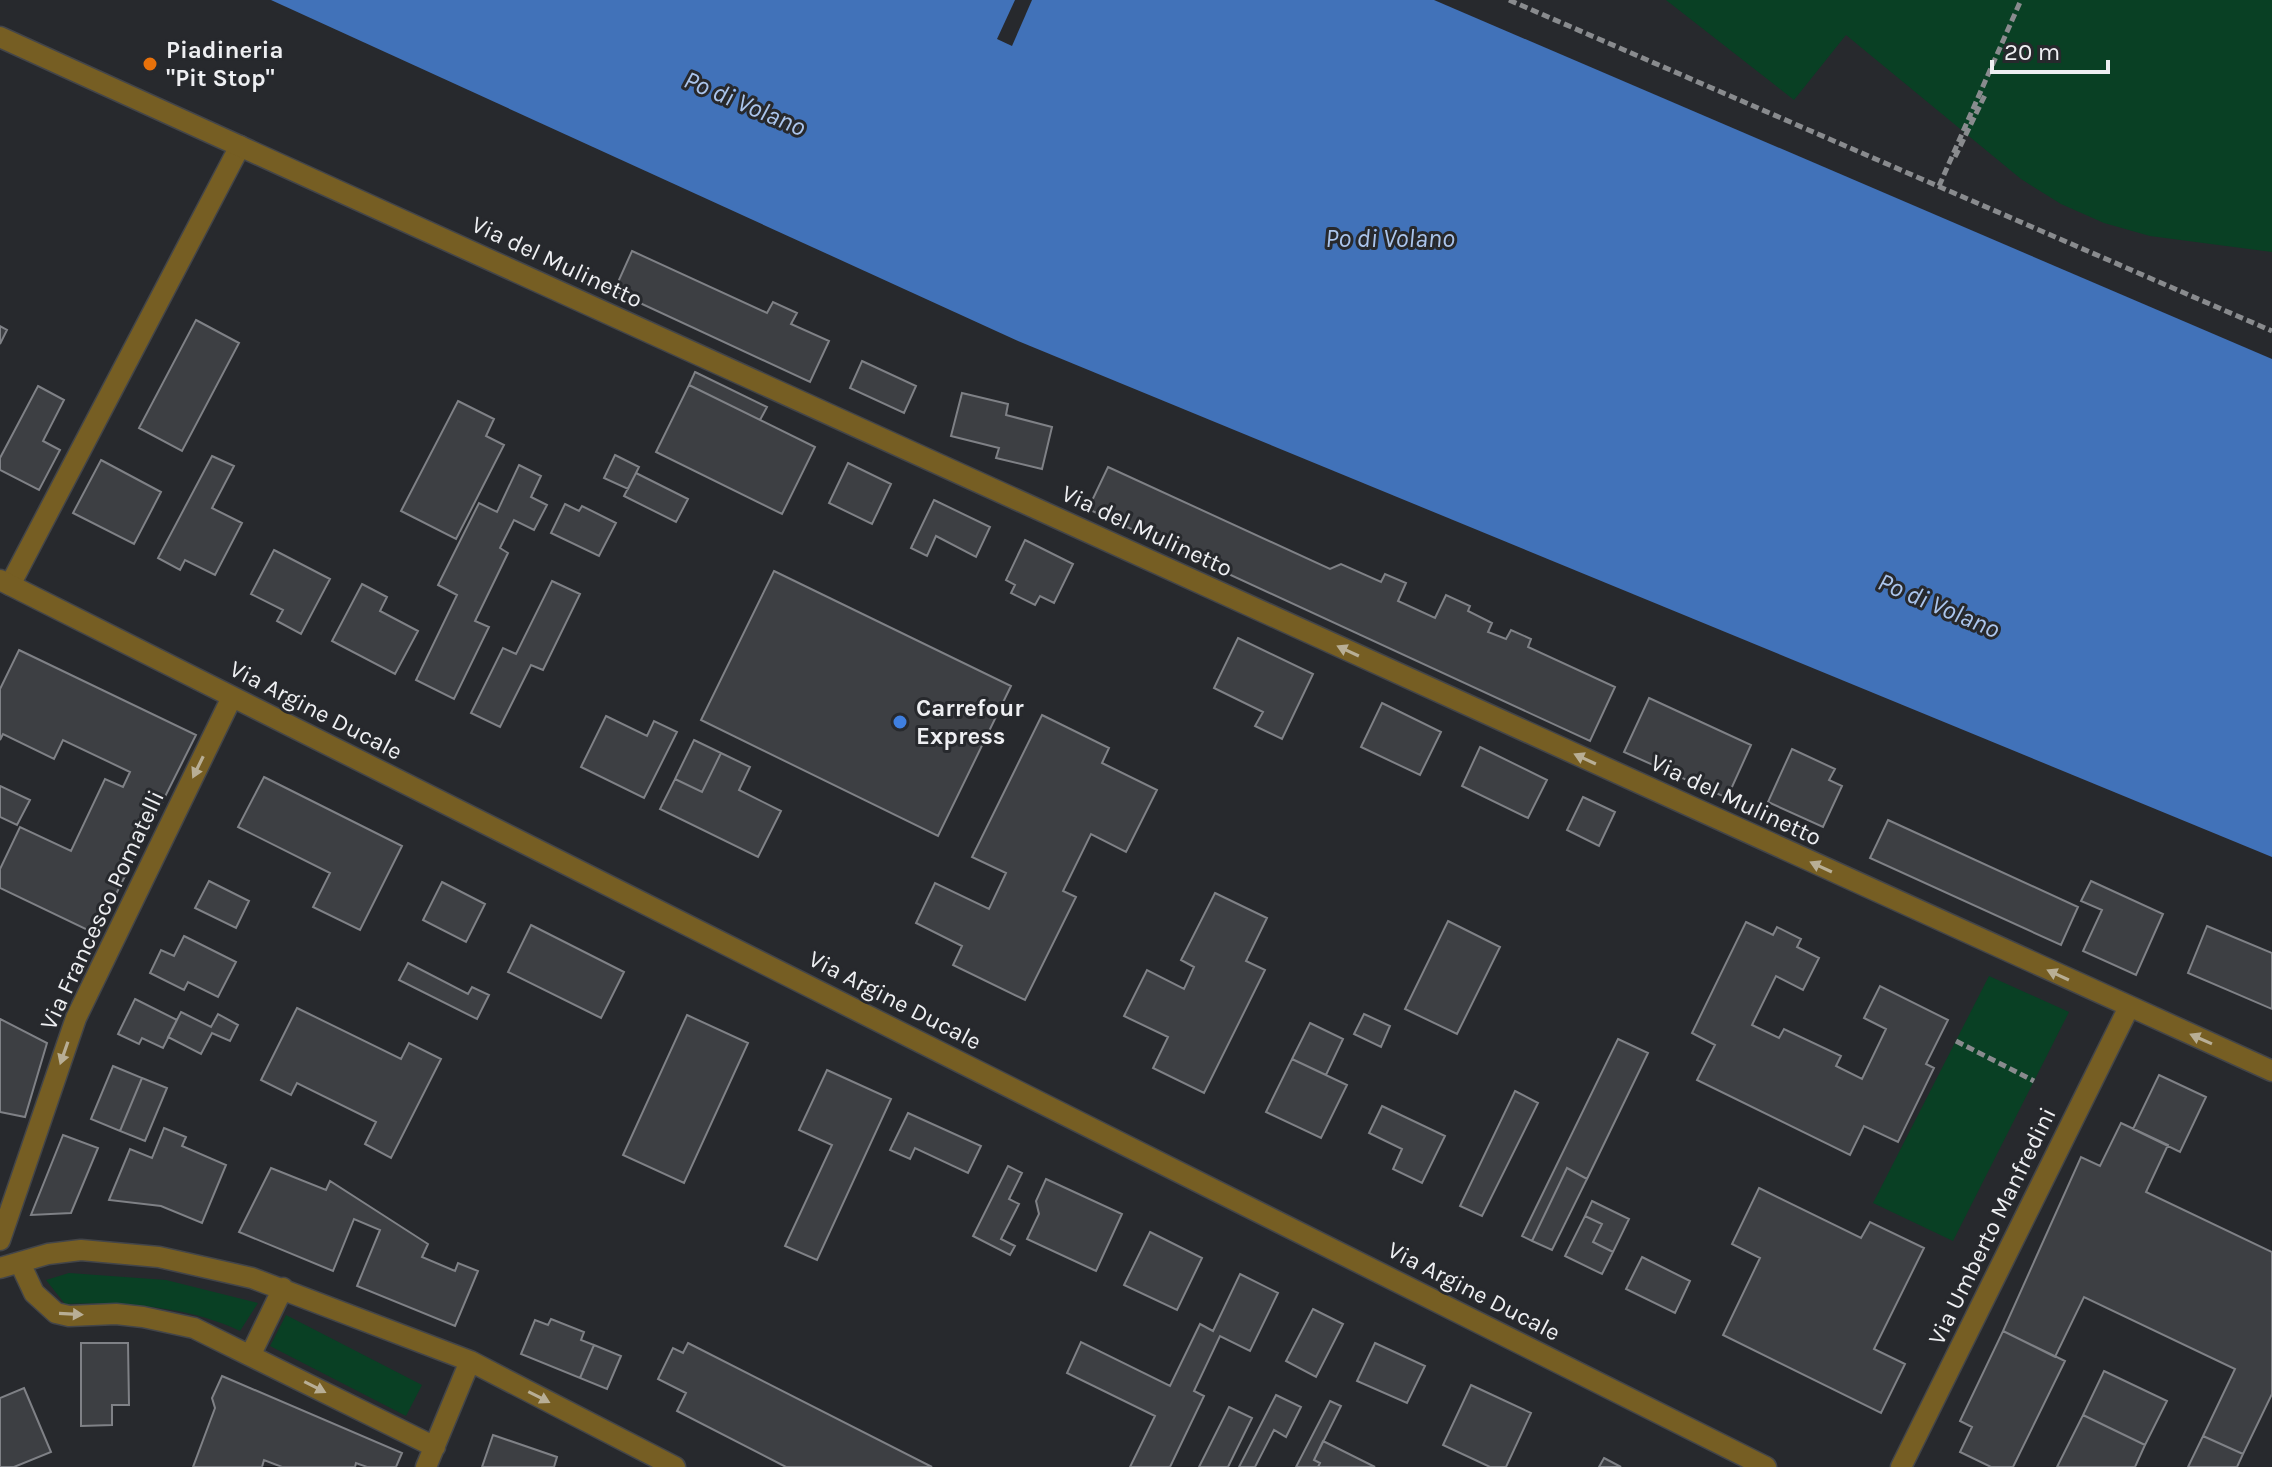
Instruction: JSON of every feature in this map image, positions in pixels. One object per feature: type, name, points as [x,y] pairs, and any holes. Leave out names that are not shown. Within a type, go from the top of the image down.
[{"type":"street","name":"Via del Mulinetto","points":[[0,37],[2272,1071]]},
{"type":"street","points":[[5,583],[240,146]]},
{"type":"street","name":"Via Argine Ducale","points":[[5,583],[1766,1467]]},
{"type":"street","name":"Via Francesco Pomatelli","points":[[0,1240],[76,1018],[232,697]]},
{"type":"street","name":"Via Umberto Manfredini","points":[[1901,1467],[2129,1007]]},
{"type":"street","points":[[435,1447],[215,1336],[173,1322],[116,1314],[69,1316],[56,1313],[10,1265],[48,1254],[81,1250],[159,1257],[222,1269],[283,1288],[470,1361],[675,1467]]},
{"type":"street","points":[[251,1354],[283,1288]]},
{"type":"street","points":[[426,1467],[470,1361]]},
{"type":"path","points":[[1509,0],[2272,331]]},
{"type":"path","points":[[1939,186],[2021,0]]},
{"type":"path","points":[[1939,186],[1968,135],[1986,93]]},
{"type":"path","points":[[1956,1041],[2034,1081]]},
{"type":"green space","points":[[1666,0],[2272,0],[2272,252],[2150,236],[2104,223],[2061,204],[2021,179],[1846,35],[1794,100]]},
{"type":"green space","points":[[1989,976],[2069,1012],[1953,1241],[1873,1203]]},
{"type":"green space","points":[[69,1273],[166,1280],[258,1303],[240,1331],[198,1316],[154,1307],[65,1304],[46,1280]]},
{"type":"green space","points":[[286,1315],[422,1385],[406,1416],[270,1346]]},
{"type":"water","name":"Po di Volano","points":[[271,0],[1434,0],[2272,359],[2272,857],[1018,341]]},
{"type":"pier","points":[[1015,0],[1032,0],[1012,46],[997,39]]},
{"type":"building","points":[[632,251],[767,313],[773,302],[797,313],[791,324],[829,341],[810,382],[614,291]]},
{"type":"building","points":[[196,320],[239,343],[182,451],[139,428]]},
{"type":"building","points":[[0,326],[7,330],[0,344]]},
{"type":"building","points":[[862,361],[916,386],[904,413],[850,388]]},
{"type":"building","points":[[695,372],[767,407],[760,420],[689,385]]},
{"type":"building","points":[[689,385],[815,447],[782,514],[656,452]]},
{"type":"building","points":[[38,386],[64,400],[43,441],[60,450],[39,490],[0,470],[0,458]]},
{"type":"building","points":[[962,393],[1008,404],[1006,415],[1052,427],[1042,469],[996,458],[999,448],[951,436]]},
{"type":"building","points":[[458,401],[494,419],[486,436],[504,445],[456,539],[401,511]]},
{"type":"building","points":[[615,455],[639,467],[628,489],[604,478]]},
{"type":"building","points":[[212,456],[234,466],[212,508],[242,523],[215,575],[185,560],[180,570],[158,558]]},
{"type":"building","points":[[101,460],[161,492],[134,544],[73,513]]},
{"type":"building","points":[[848,463],[891,484],[872,524],[829,503]]},
{"type":"building","points":[[519,465],[541,476],[531,497],[547,505],[534,530],[514,520],[500,548],[508,553],[475,621],[489,627],[454,699],[416,680],[457,595],[438,585],[479,503],[497,512]]},
{"type":"building","points":[[1108,467],[1330,569],[1341,564],[1381,582],[1385,574],[1406,583],[1398,601],[1435,618],[1446,595],[1470,606],[1468,611],[1492,623],[1488,632],[1506,639],[1511,630],[1531,639],[1528,647],[1615,687],[1590,741],[1088,509]]},
{"type":"building","points":[[636,473],[688,499],[676,522],[624,496]]},
{"type":"building","points":[[934,500],[990,527],[976,557],[936,536],[927,556],[911,548]]},
{"type":"building","points":[[565,504],[579,511],[582,506],[616,523],[599,556],[551,533]]},
{"type":"building","points":[[1025,540],[1073,564],[1054,603],[1040,596],[1035,605],[1011,593],[1015,585],[1006,580]]},
{"type":"building","points":[[274,550],[330,579],[301,634],[277,621],[283,610],[251,594]]},
{"type":"building","points":[[774,571],[1011,686],[938,836],[701,720]]},
{"type":"building","points":[[552,581],[580,594],[543,670],[531,665],[500,727],[471,713],[503,648],[516,654]]},
{"type":"building","points":[[362,584],[387,597],[380,611],[418,631],[395,674],[332,641]]},
{"type":"building","points":[[1238,638],[1313,674],[1282,739],[1255,726],[1263,712],[1214,688]]},
{"type":"building","points":[[19,650],[196,735],[96,934],[0,888],[0,869],[20,827],[71,851],[105,779],[123,787],[130,772],[63,740],[54,759],[3,734],[0,740],[0,689]]},
{"type":"building","points":[[1649,698],[1751,745],[1727,798],[1624,752]]},
{"type":"building","points":[[1382,703],[1441,732],[1420,775],[1361,747]]},
{"type":"building","points":[[1042,715],[1109,748],[1102,763],[1157,790],[1126,852],[1091,834],[1063,891],[1076,897],[1025,1000],[953,965],[962,946],[916,923],[935,883],[989,909],[1006,873],[972,857]]},
{"type":"building","points":[[606,716],[647,736],[654,721],[677,732],[644,798],[581,767]]},
{"type":"building","points":[[694,740],[721,753],[702,792],[675,779]]},
{"type":"building","points":[[1480,747],[1547,780],[1528,818],[1462,786]]},
{"type":"building","points":[[1792,749],[1835,769],[1829,780],[1842,786],[1823,827],[1768,802]]},
{"type":"building","points":[[721,753],[750,767],[739,790],[781,811],[758,857],[660,809],[675,779],[702,792]]},
{"type":"building","points":[[264,777],[402,846],[360,930],[313,907],[330,873],[238,827]]},
{"type":"building","points":[[0,786],[30,800],[17,825],[0,817]]},
{"type":"building","points":[[1583,797],[1615,812],[1599,846],[1567,830]]},
{"type":"building","points":[[1888,820],[2078,907],[2061,945],[1870,858]]},
{"type":"building","points":[[209,881],[249,901],[236,928],[195,908]]},
{"type":"building","points":[[2091,881],[2163,914],[2136,975],[2083,951],[2102,910],[2081,901]]},
{"type":"building","points":[[442,882],[485,904],[466,942],[423,920]]},
{"type":"building","points":[[1215,893],[1267,918],[1246,961],[1265,970],[1204,1093],[1153,1068],[1168,1037],[1124,1016],[1147,970],[1184,989],[1194,967],[1181,960]]},
{"type":"building","points":[[1448,921],[1500,947],[1457,1034],[1405,1009]]},
{"type":"building","points":[[1746,922],[1773,935],[1777,927],[1801,939],[1797,947],[1819,958],[1803,990],[1776,976],[1752,1025],[1779,1038],[1784,1029],[1841,1056],[1836,1066],[1862,1079],[1886,1029],[1864,1018],[1880,986],[1948,1020],[1926,1064],[1934,1068],[1898,1142],[1864,1126],[1850,1155],[1697,1080],[1715,1045],[1692,1033]]},
{"type":"building","points":[[531,925],[624,972],[601,1018],[508,972]]},
{"type":"building","points":[[2207,926],[2272,953],[2272,1009],[2188,973]]},
{"type":"building","points":[[184,936],[236,962],[218,997],[188,982],[184,990],[150,973],[161,950],[174,956]]},
{"type":"building","points":[[408,963],[468,994],[472,987],[489,995],[477,1019],[399,980]]},
{"type":"building","points":[[135,999],[177,1020],[163,1048],[142,1038],[139,1044],[118,1034]]},
{"type":"building","points":[[297,1008],[401,1059],[409,1043],[441,1059],[391,1158],[365,1144],[376,1122],[297,1083],[291,1095],[261,1080]]},
{"type":"building","points":[[181,1012],[211,1027],[218,1014],[238,1025],[230,1041],[212,1033],[201,1054],[168,1037]]},
{"type":"building","points":[[1364,1014],[1390,1026],[1381,1047],[1354,1034]]},
{"type":"building","points":[[687,1015],[748,1043],[684,1183],[623,1155]]},
{"type":"building","points":[[0,1019],[47,1043],[25,1117],[0,1112]]},
{"type":"building","points":[[1310,1023],[1343,1039],[1326,1075],[1292,1059]]},
{"type":"building","points":[[1618,1039],[1648,1053],[1587,1179],[1567,1168],[1532,1241],[1522,1236]]},
{"type":"building","points":[[1292,1059],[1347,1085],[1321,1138],[1266,1112]]},
{"type":"building","points":[[113,1066],[142,1078],[120,1131],[91,1119]]},
{"type":"building","points":[[827,1070],[891,1099],[817,1260],[785,1246],[832,1145],[799,1130]]},
{"type":"building","points":[[2159,1075],[2206,1097],[2180,1152],[2133,1129]]},
{"type":"building","points":[[142,1078],[167,1088],[145,1141],[120,1131]]},
{"type":"building","points":[[1515,1091],[1538,1103],[1482,1216],[1460,1206]]},
{"type":"building","points":[[1382,1106],[1445,1136],[1422,1183],[1393,1169],[1402,1149],[1369,1133]]},
{"type":"building","points":[[908,1113],[981,1146],[968,1173],[915,1148],[910,1159],[890,1150]]},
{"type":"building","points":[[2121,1123],[2168,1145],[2146,1192],[2272,1252],[2272,1394],[2243,1454],[2203,1436],[2235,1369],[2084,1297],[2055,1357],[2003,1331],[2081,1157],[2100,1166]]},
{"type":"building","points":[[164,1128],[186,1137],[182,1146],[226,1165],[202,1223],[161,1206],[109,1200],[130,1149],[152,1158]]},
{"type":"building","points":[[63,1135],[98,1148],[71,1213],[31,1215]]},
{"type":"building","points":[[1008,1166],[1022,1173],[1009,1199],[1019,1204],[1001,1239],[1015,1246],[1010,1255],[973,1236]]},
{"type":"building","points":[[271,1168],[326,1190],[330,1181],[428,1244],[422,1257],[455,1271],[458,1263],[478,1271],[455,1326],[357,1286],[380,1230],[354,1219],[333,1271],[239,1232]]},
{"type":"building","points":[[1567,1168],[1587,1179],[1552,1250],[1532,1241]]},
{"type":"building","points":[[1046,1179],[1122,1214],[1096,1271],[1027,1239],[1039,1214],[1036,1201]]},
{"type":"building","points":[[1759,1188],[1861,1238],[1870,1222],[1924,1248],[1874,1349],[1905,1364],[1881,1413],[1723,1335],[1760,1258],[1732,1244]]},
{"type":"building","points":[[1592,1201],[1629,1219],[1613,1252],[1593,1242],[1602,1224],[1585,1216]]},
{"type":"building","points":[[1585,1216],[1602,1224],[1593,1242],[1613,1252],[1602,1274],[1565,1256]]},
{"type":"building","points":[[1150,1232],[1202,1258],[1177,1310],[1124,1285]]},
{"type":"building","points":[[1642,1257],[1690,1281],[1675,1313],[1626,1289]]},
{"type":"building","points":[[1240,1274],[1278,1293],[1250,1351],[1220,1336],[1194,1391],[1204,1396],[1170,1467],[1130,1467],[1155,1416],[1067,1373],[1081,1342],[1170,1386],[1200,1324],[1213,1331]]},
{"type":"building","points":[[1313,1309],[1343,1324],[1316,1377],[1286,1361]]},
{"type":"building","points":[[551,1319],[584,1332],[581,1340],[594,1345],[580,1378],[521,1354],[535,1320],[548,1325]]},
{"type":"building","points":[[2003,1331],[2065,1361],[2013,1467],[1991,1467],[1960,1452],[1972,1427],[1960,1421]]},
{"type":"building","points":[[81,1343],[128,1343],[129,1405],[112,1405],[112,1425],[81,1426]]},
{"type":"building","points":[[688,1343],[932,1467],[786,1467],[677,1411],[686,1393],[658,1379],[673,1348],[683,1353]]},
{"type":"building","points":[[1375,1343],[1425,1366],[1407,1403],[1357,1381]]},
{"type":"building","points":[[594,1345],[621,1356],[607,1389],[580,1378]]},
{"type":"building","points":[[2104,1371],[2167,1401],[2145,1445],[2083,1415]]},
{"type":"building","points":[[222,1376],[402,1453],[396,1467],[367,1467],[356,1463],[355,1467],[282,1467],[264,1460],[262,1467],[193,1467],[215,1408],[212,1398]]},
{"type":"building","points":[[1471,1385],[1531,1413],[1506,1467],[1490,1467],[1443,1445]]},
{"type":"building","points":[[24,1388],[51,1452],[14,1467],[0,1467],[0,1398]]},
{"type":"building","points":[[1276,1395],[1301,1407],[1286,1437],[1274,1430],[1255,1467],[1239,1467]]},
{"type":"building","points":[[1330,1401],[1341,1406],[1314,1460],[1320,1463],[1318,1467],[1296,1467]]},
{"type":"building","points":[[1229,1407],[1252,1418],[1228,1467],[1199,1467]]},
{"type":"building","points":[[2083,1415],[2145,1445],[2135,1467],[2057,1467]]},
{"type":"building","points":[[493,1435],[557,1457],[554,1467],[482,1467]]},
{"type":"building","points":[[2203,1436],[2243,1454],[2237,1467],[2188,1467]]},
{"type":"building","points":[[1323,1441],[1375,1467],[1318,1467],[1320,1463],[1314,1460]]},
{"type":"building","points":[[1604,1458],[1621,1467],[1599,1467]]},
{"type":"place","name":"Piadineria \"Pit Stop\"","points":[[150,64]]},
{"type":"place","name":"Carrefour Express","points":[[900,722]]}]
